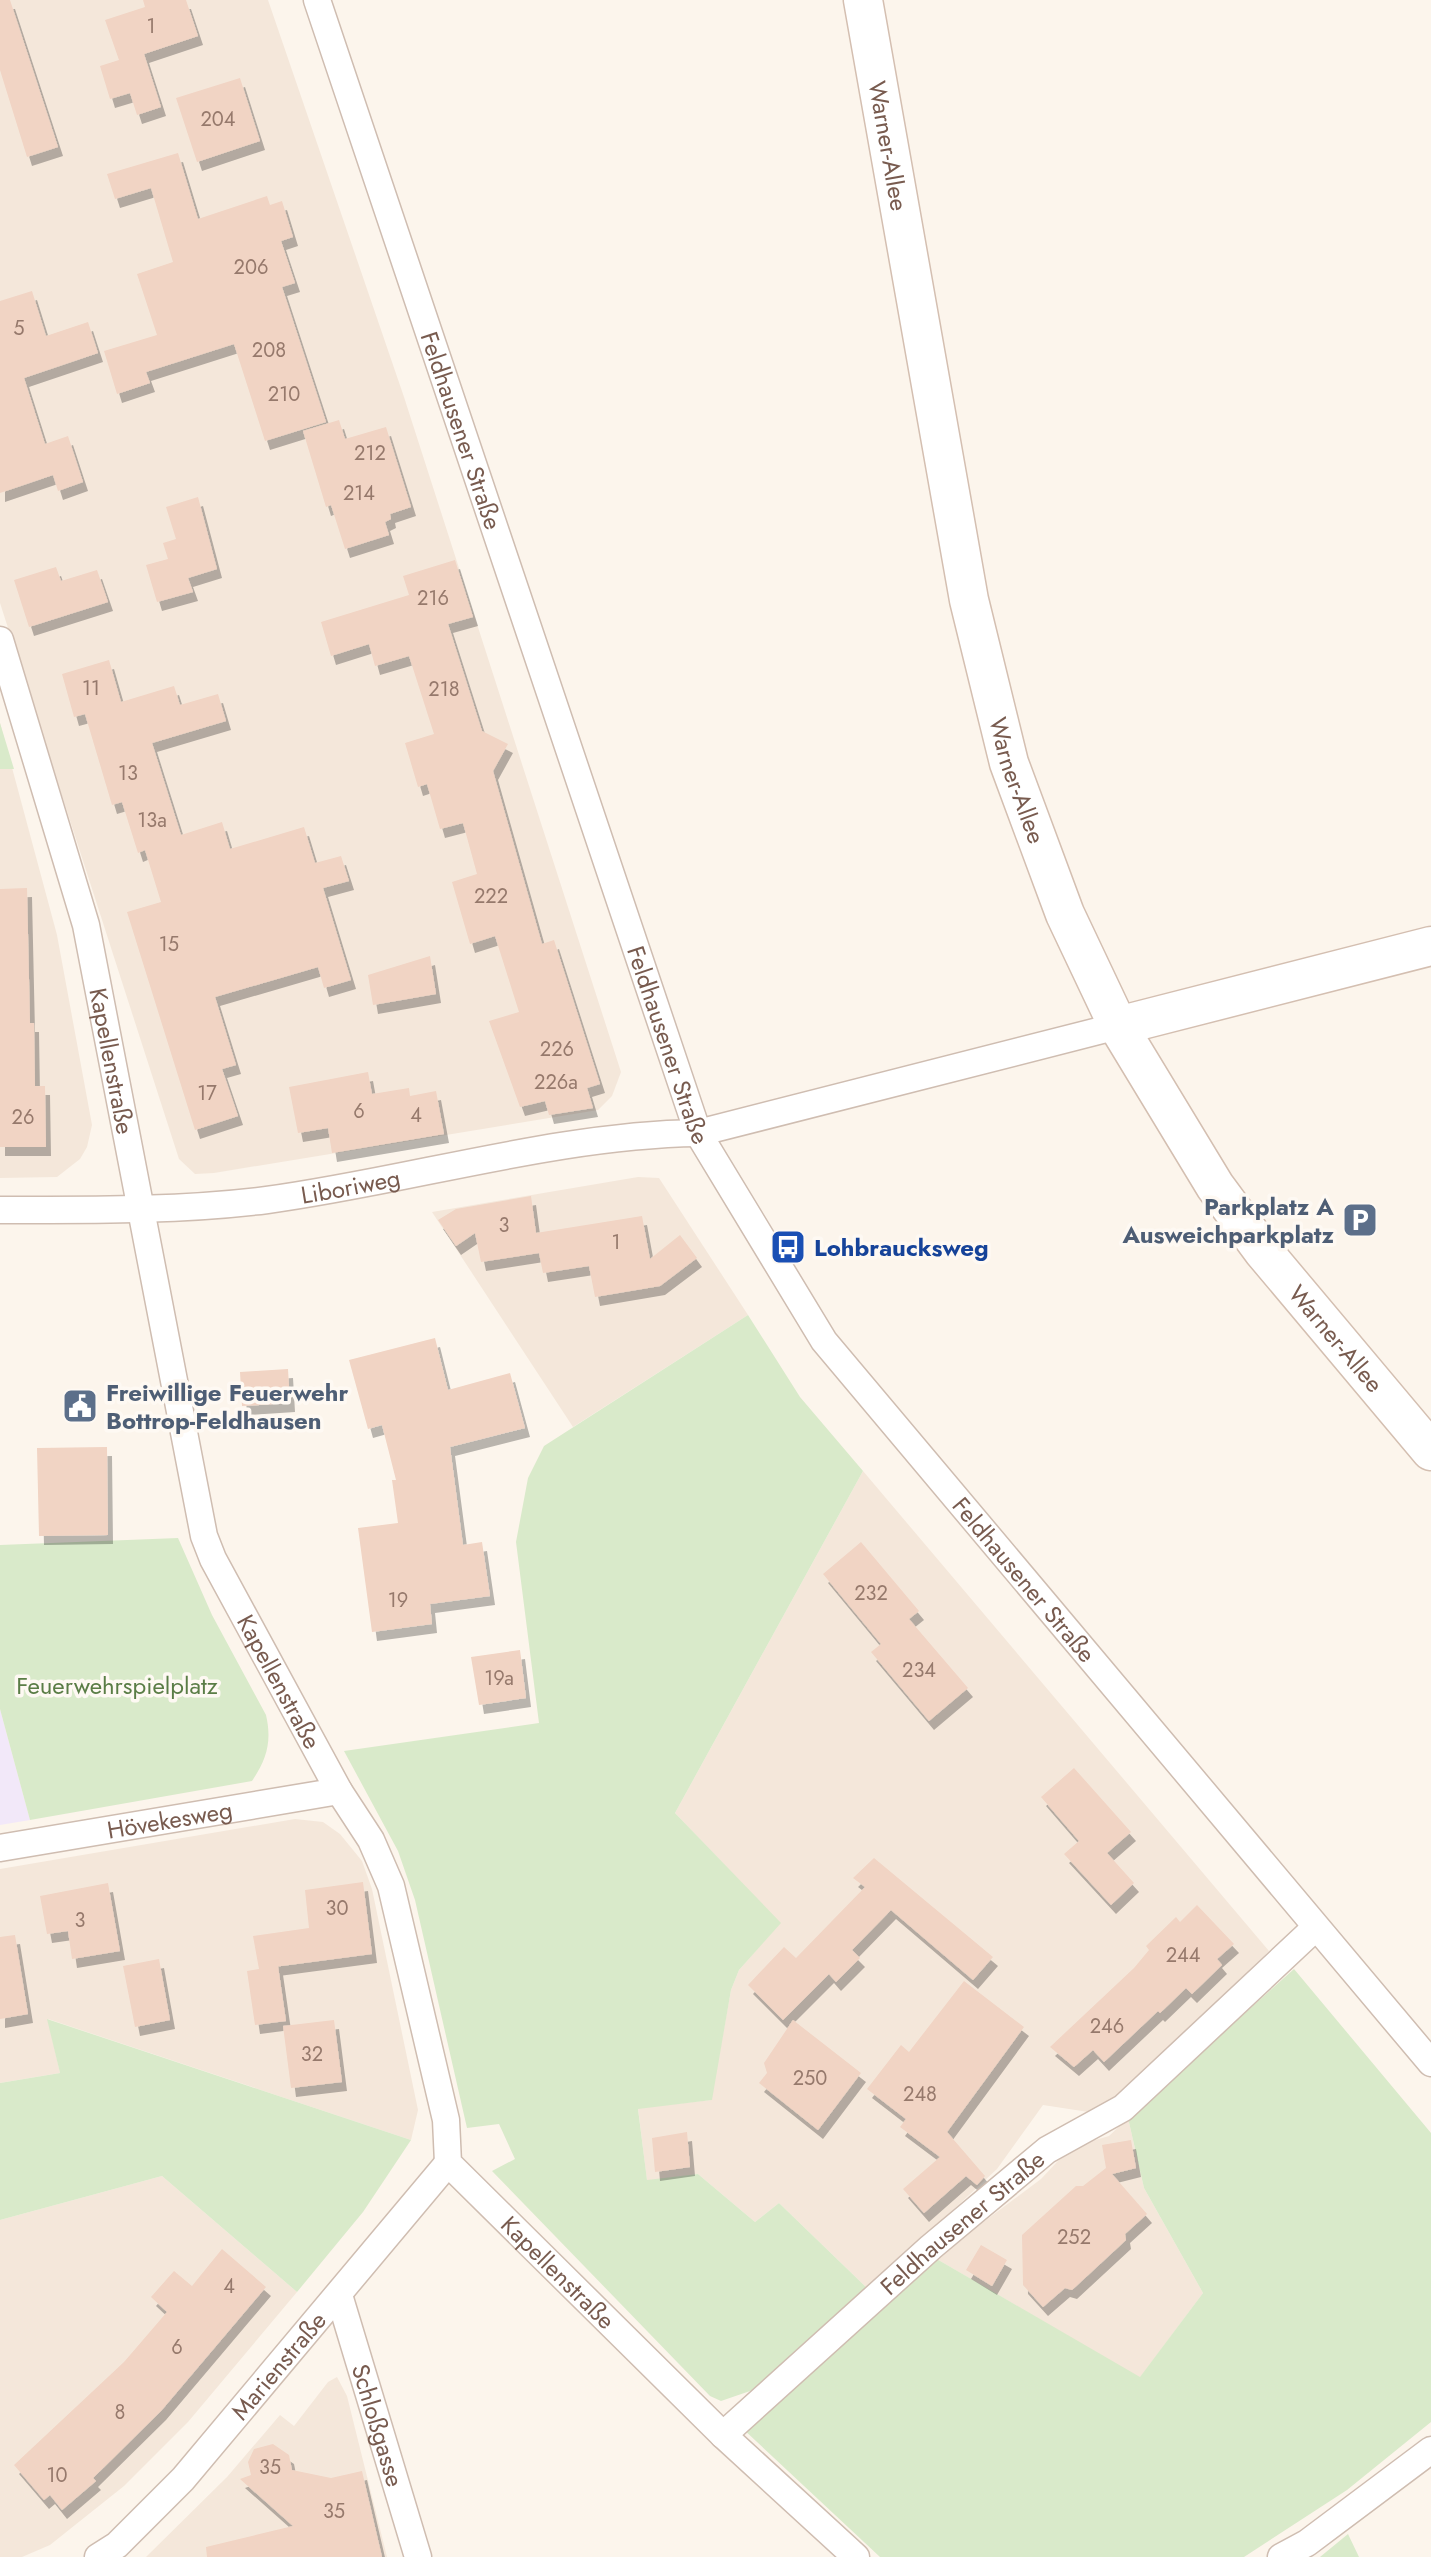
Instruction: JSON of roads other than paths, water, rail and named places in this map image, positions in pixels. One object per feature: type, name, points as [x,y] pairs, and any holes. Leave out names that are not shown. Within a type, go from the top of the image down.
[{"type":"street","name":"Feldhausener Straße","points":[[317,0],[698,1133],[824,1341],[1431,2063]]},
{"type":"street","name":"Warner-Allee","points":[[863,0],[969,600],[1005,748],[1065,914],[1118,1026],[1215,1186],[1263,1251],[1431,1451]]},
{"type":"street","name":"Kapellenstraße","points":[[0,640],[86,925],[204,1536],[213,1559],[339,1791],[371,1840],[391,1886],[446,2120],[448,2163],[723,2435],[856,2557]]},
{"type":"street","points":[[698,1133],[1431,946]]},
{"type":"street","name":"Liboriweg","points":[[0,1210],[141,1209],[265,1200],[632,1134],[698,1133]]},
{"type":"street","name":"Hövekesweg","points":[[0,1848],[339,1791]]},
{"type":"street","name":"Feldhausener Straße","points":[[723,2435],[931,2247],[1047,2150],[1123,2108],[1315,1928]]},
{"type":"street","name":"Marienstraße","points":[[98,2557],[117,2545],[183,2479],[448,2163]]},
{"type":"street","name":"Schloßgasse","points":[[339,2295],[418,2557]]},
{"type":"street","points":[[1281,2557],[1307,2543],[1431,2450]]},
{"type":"place","name":"Parkplatz A Ausweichparkplatz","points":[[1360,1220]]},
{"type":"place","name":"Lohbraucksweg","points":[[788,1247]]},
{"type":"place","name":"Freiwillige Feuerwehr Bottrop-Feldhausen","points":[[80,1406]]},
{"type":"park label","name":"Feuerwehrspielplatz","points":[[117,1685]]}]
